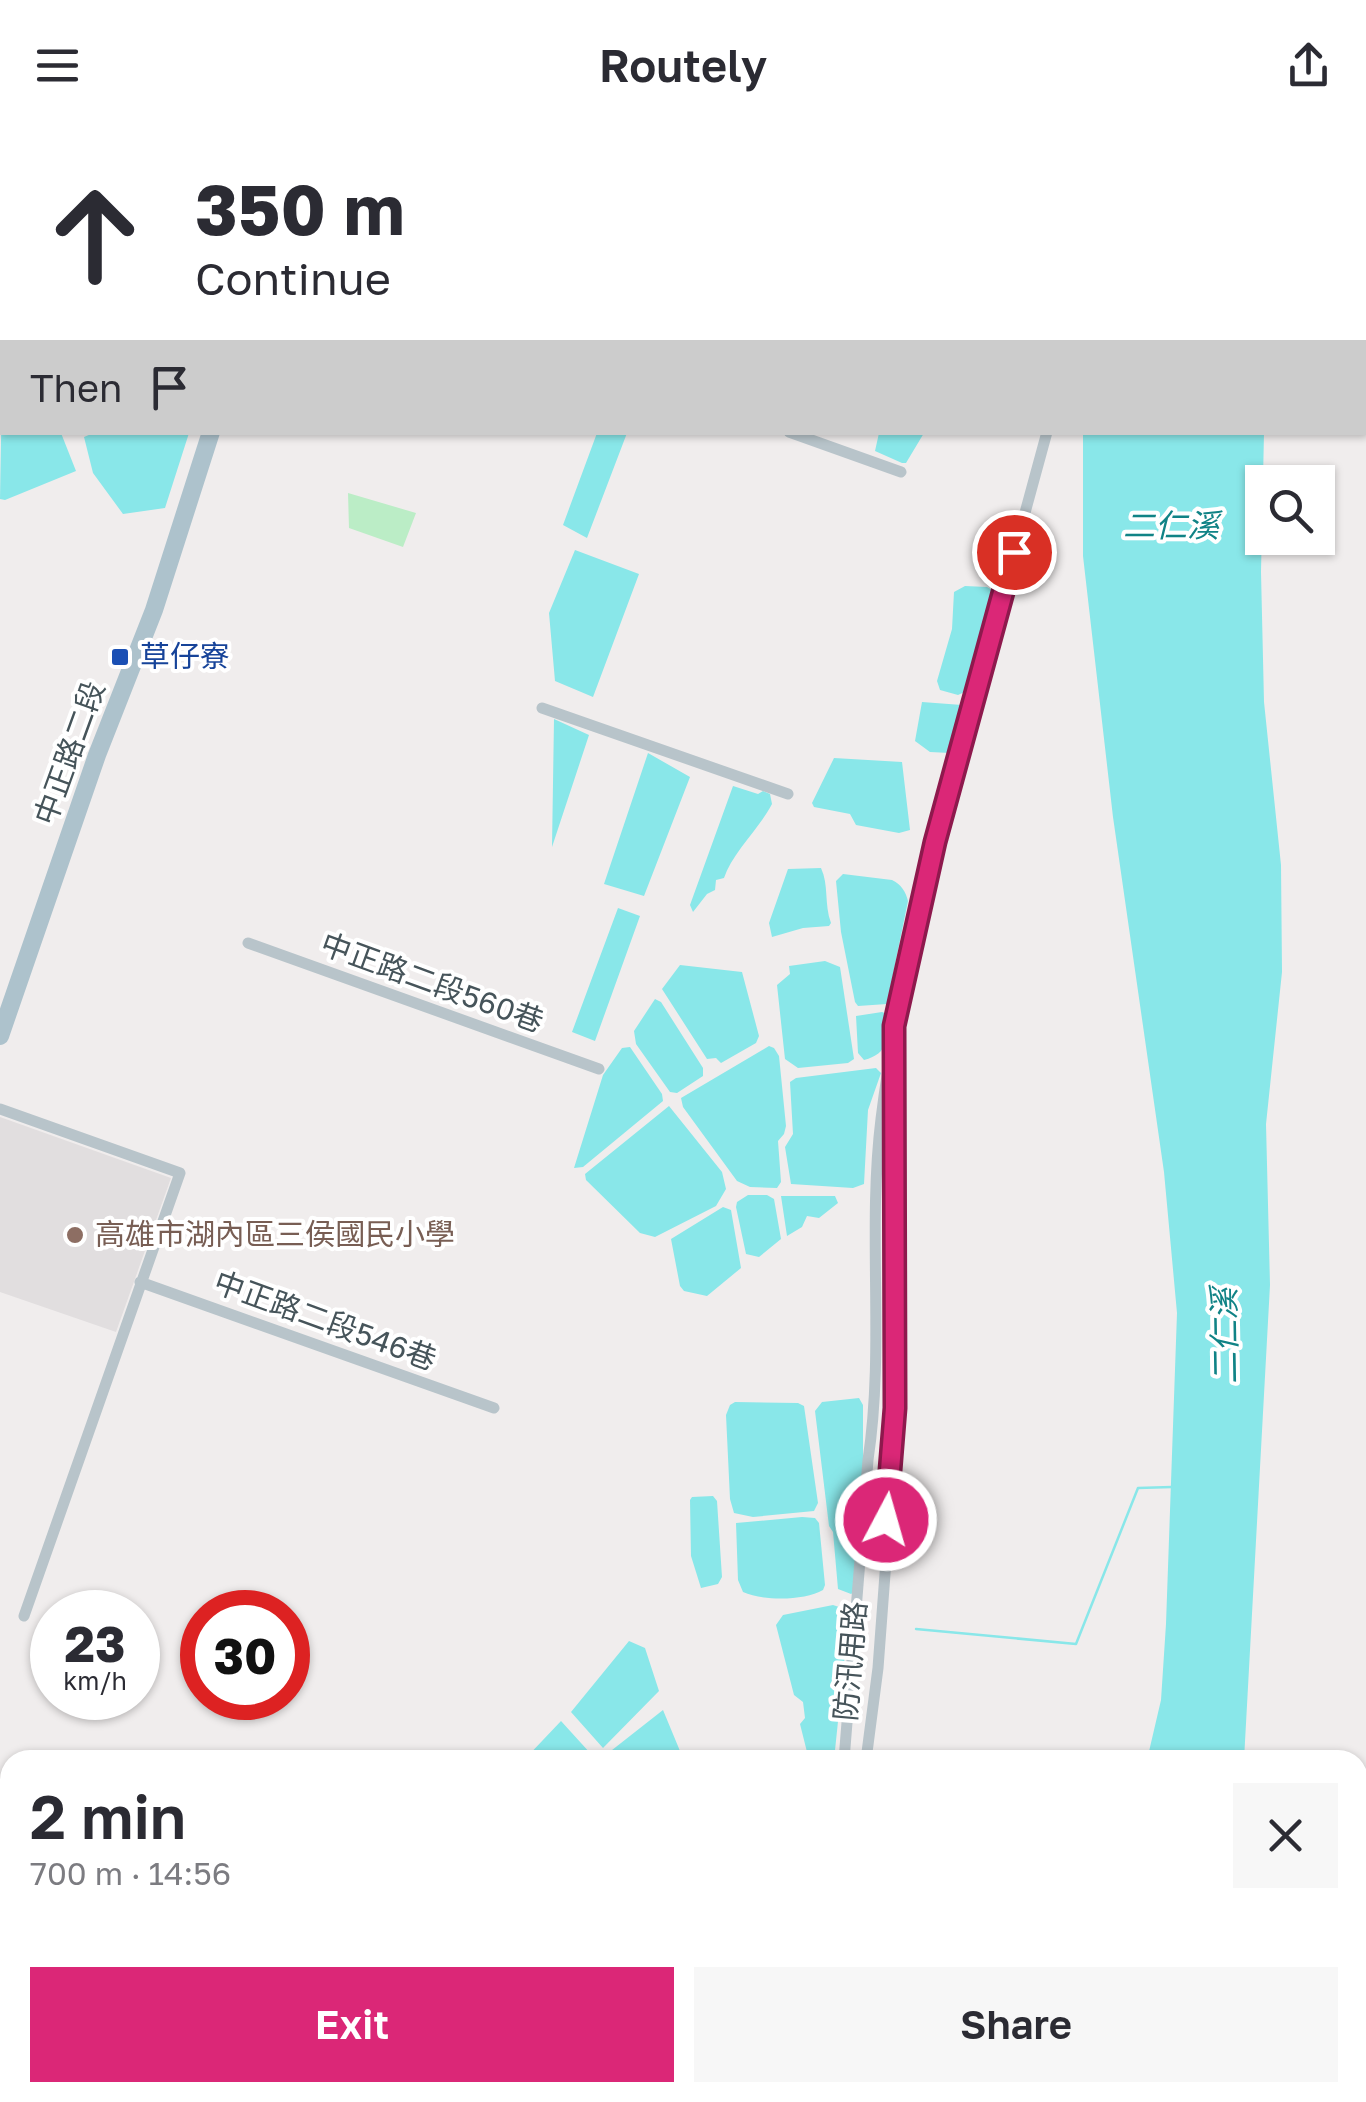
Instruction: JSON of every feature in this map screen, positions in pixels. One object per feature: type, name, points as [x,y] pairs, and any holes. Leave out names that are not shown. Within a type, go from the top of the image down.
[{"type":"main road","name":"中正路二段","points":[[0,1036],[97,754],[154,610],[210,435]]},
{"type":"street","points":[[797,435],[901,472]]},
{"type":"street","points":[[845,1750],[868,1460],[876,1411],[874,1214],[880,1122],[894,1026],[935,842],[1046,435]]},
{"type":"street","points":[[542,708],[788,794]]},
{"type":"street","name":"中正路二段560巷","points":[[248,944],[599,1069]]},
{"type":"street","name":"防汛用路","points":[[867,1750],[878,1668],[894,1440],[894,1026]]},
{"type":"street","points":[[0,1109],[180,1173],[24,1616]]},
{"type":"street","name":"中正路二段546巷","points":[[140,1282],[494,1408]]},
{"type":"shaded area","name":"高雄市湖內區三侯國民小學","points":[[0,1117],[171,1178],[116,1332],[0,1292]]},
{"type":"green space","points":[[348,493],[416,513],[403,547],[349,528]]},
{"type":"water","points":[[1,435],[62,435],[76,471],[0,499]]},
{"type":"water","points":[[188,435],[165,508],[123,514],[93,473],[84,437]]},
{"type":"water","points":[[596,435],[626,435],[587,538],[563,525]]},
{"type":"water","points":[[878,435],[923,435],[906,463],[875,451]]},
{"type":"water","name":"二仁溪","points":[[1083,435],[1264,435],[1263,465],[1245,465],[1245,555],[1261,555],[1264,702],[1281,865],[1282,972],[1266,1124],[1270,1285],[1245,1750],[1149,1750],[1161,1700],[1166,1624],[1177,1313],[1164,1172],[1113,817],[1083,556]]},
{"type":"water","points":[[575,550],[639,574],[593,697],[555,681],[549,613]]},
{"type":"water","points":[[965,586],[987,587],[996,592],[969,690],[958,695],[940,690],[937,681],[952,629],[954,592]]},
{"type":"water","points":[[922,702],[962,705],[950,753],[930,752],[915,741]]},
{"type":"water","points":[[554,719],[589,735],[552,847]]},
{"type":"water","points":[[648,753],[690,777],[644,896],[604,884]]},
{"type":"water","points":[[834,758],[902,762],[910,830],[899,833],[856,825],[850,814],[814,807],[812,803]]},
{"type":"water","points":[[733,786],[770,794],[772,804],[724,878],[716,880],[715,890],[693,912],[690,905]]},
{"type":"water","points":[[821,868],[829,926],[772,937],[769,923],[788,869]]},
{"type":"water","points":[[843,874],[892,880],[907,898],[887,1004],[858,1006],[855,1002],[836,881]]},
{"type":"water","points":[[618,908],[640,916],[595,1041],[572,1032]]},
{"type":"water","points":[[825,961],[840,967],[854,1059],[798,1068],[785,1059],[777,985],[790,974],[789,966]]},
{"type":"water","points":[[680,965],[742,972],[759,1036],[756,1043],[721,1063],[716,1058],[707,1059],[662,989]]},
{"type":"water","points":[[655,999],[661,1002],[703,1068],[703,1076],[677,1093],[670,1092],[636,1044],[634,1031]]},
{"type":"water","points":[[887,1014],[883,1049],[864,1060],[858,1053],[856,1016]]},
{"type":"water","points":[[769,1046],[779,1056],[786,1126],[778,1141],[781,1182],[777,1188],[750,1187],[737,1181],[683,1107],[681,1098]]},
{"type":"water","points":[[630,1047],[663,1101],[583,1167],[574,1168],[603,1075],[622,1048]]},
{"type":"water","points":[[876,1068],[881,1073],[868,1110],[864,1184],[853,1188],[791,1184],[785,1147],[793,1134],[790,1082]]},
{"type":"water","points":[[669,1106],[722,1172],[726,1189],[716,1206],[655,1237],[640,1233],[586,1180],[585,1174]]},
{"type":"water","points":[[748,1195],[774,1199],[781,1239],[759,1257],[746,1254],[736,1207]]},
{"type":"water","points":[[781,1196],[835,1196],[838,1203],[819,1218],[807,1216],[802,1227],[787,1236]]},
{"type":"water","points":[[723,1207],[731,1210],[741,1268],[707,1296],[684,1291],[671,1239]]},
{"type":"water","points":[[859,1398],[863,1405],[863,1490],[851,1594],[838,1589],[815,1411],[822,1402]]},
{"type":"water","points":[[735,1402],[804,1406],[818,1503],[814,1511],[753,1517],[734,1513],[726,1415]]},
{"type":"water","points":[[713,1496],[717,1501],[722,1577],[718,1584],[701,1588],[691,1556],[690,1500]]},
{"type":"water","points":[[815,1518],[819,1523],[823,1590],[783,1598],[743,1592],[738,1580],[736,1523]]},
{"type":"water","points":[[833,1605],[849,1615],[835,1750],[806,1750],[800,1724],[805,1718],[803,1702],[794,1695],[776,1625],[783,1615]]},
{"type":"water","points":[[629,1641],[645,1648],[659,1691],[603,1748],[571,1712]]},
{"type":"water","points":[[663,1710],[680,1750],[612,1750]]},
{"type":"water","points":[[561,1721],[587,1750],[533,1750]]},
{"type":"waterway","points":[[916,1629],[1076,1644],[1138,1488],[1172,1487]]},
{"type":"place","name":"草仔寮","points":[[120,657]]},
{"type":"place","name":"高雄市湖內區三侯國民小學","points":[[75,1235]]},
{"type":"route","points":[[886,1520],[895,1408],[894,1026],[935,842],[1014,552]]}]
